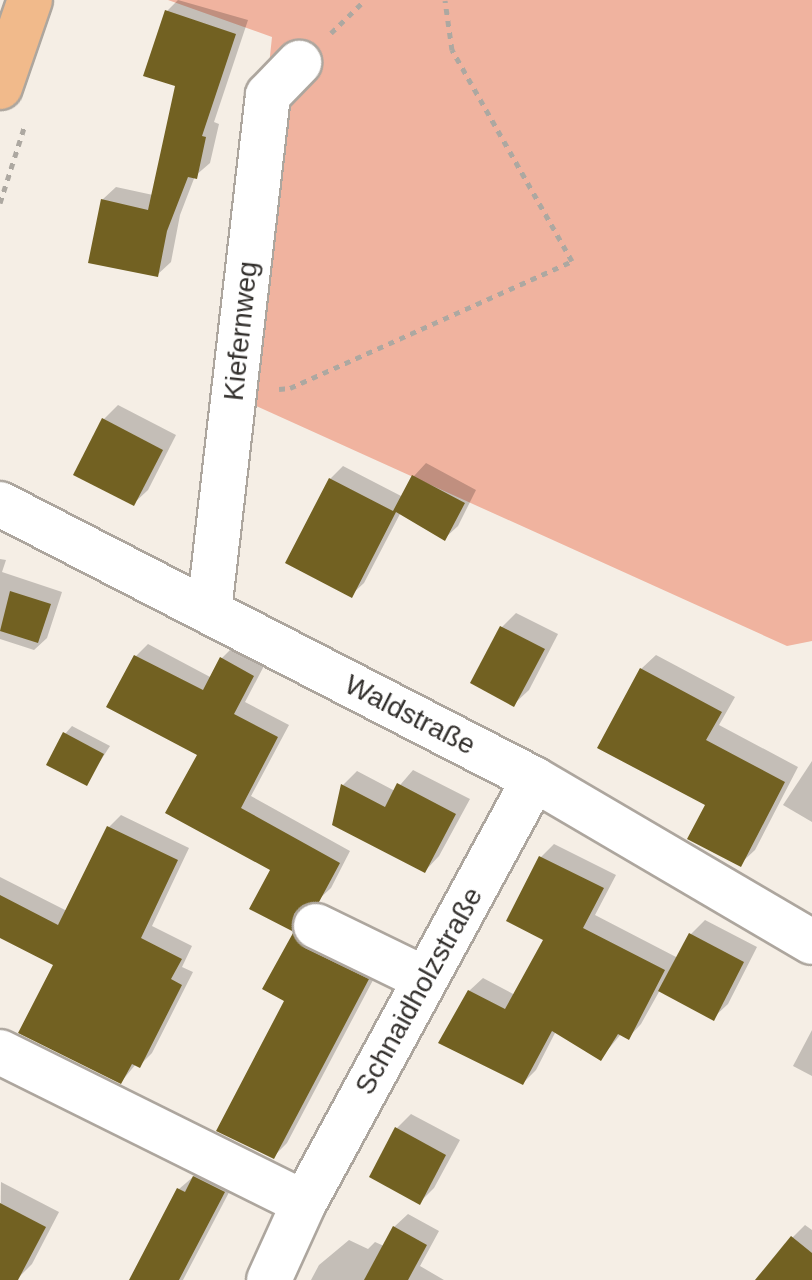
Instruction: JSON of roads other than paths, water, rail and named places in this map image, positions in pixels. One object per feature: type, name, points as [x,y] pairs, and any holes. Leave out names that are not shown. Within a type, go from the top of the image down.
[{"type":"main road","points":[[0,87],[30,0]]},
{"type":"street","name":"Kiefernweg","points":[[209,611],[268,95],[299,63]]},
{"type":"street","name":"Waldstraße","points":[[0,504],[534,779],[812,942]]},
{"type":"street","name":"Schnaidholzstraße","points":[[269,1280],[304,1203],[534,779]]},
{"type":"street","points":[[316,926],[425,979]]},
{"type":"street","points":[[0,1052],[304,1203]]}]
